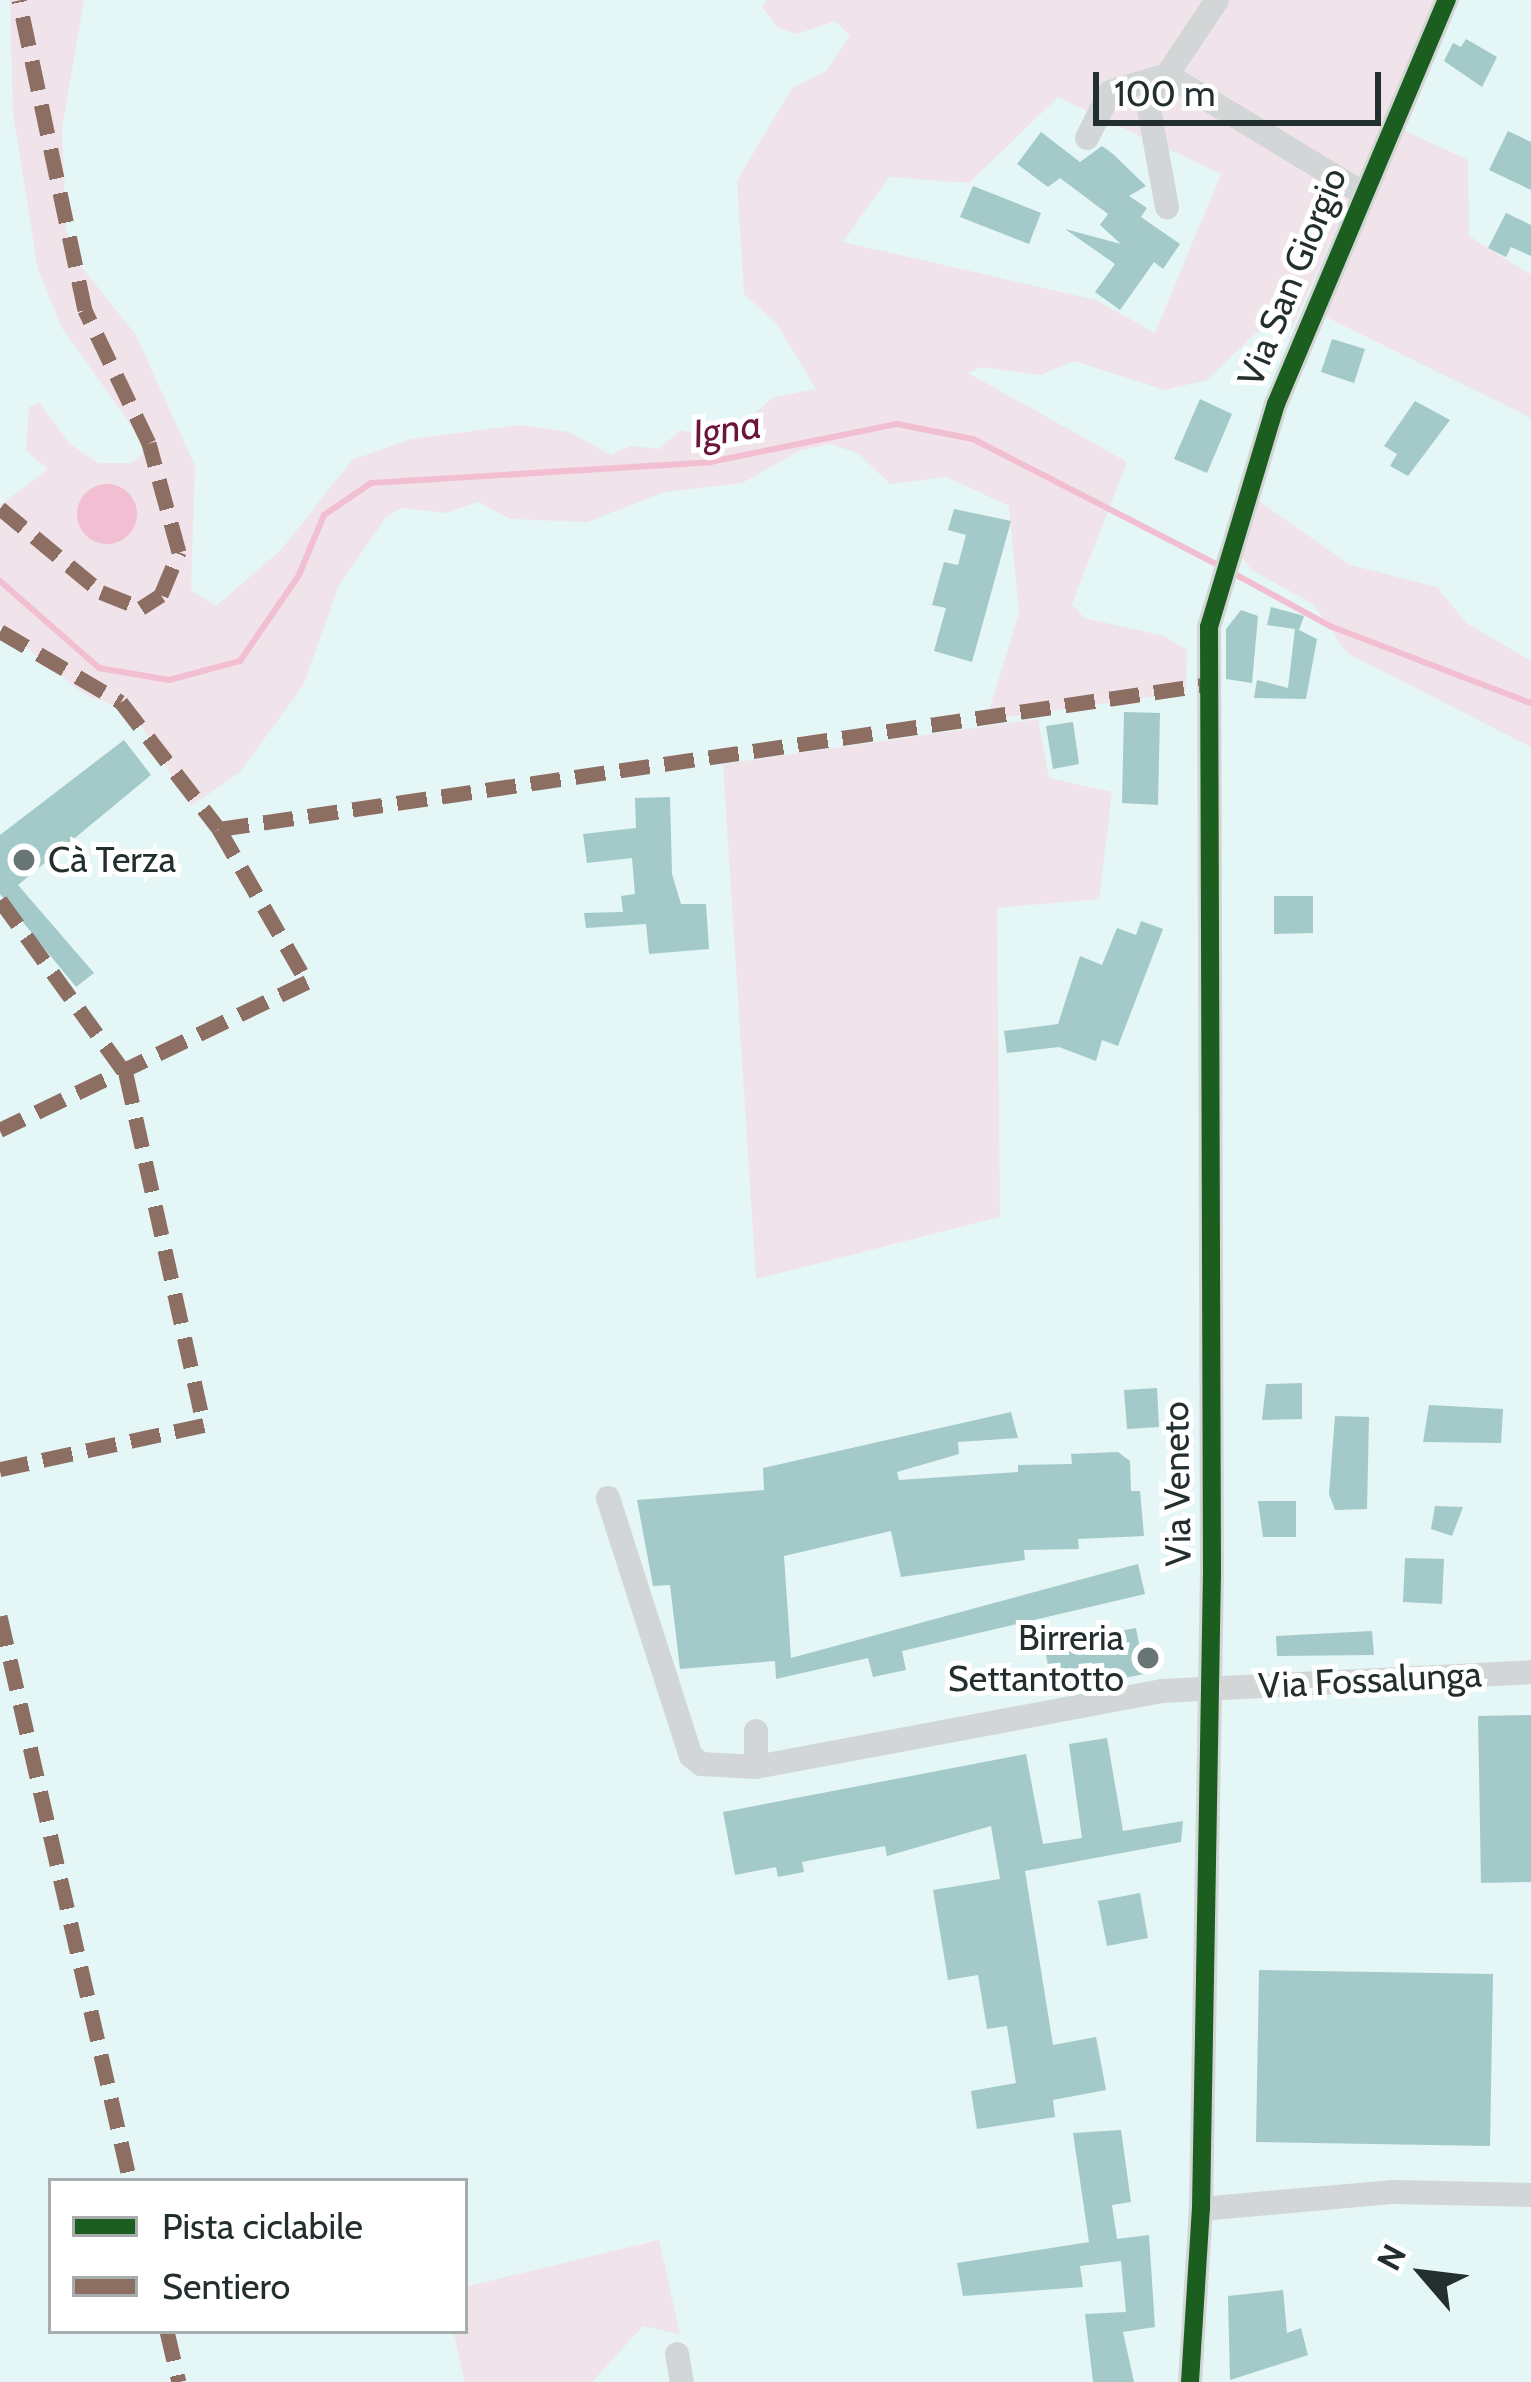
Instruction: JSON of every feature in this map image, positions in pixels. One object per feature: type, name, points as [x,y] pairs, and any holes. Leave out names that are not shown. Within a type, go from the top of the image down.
[{"type":"street","points":[[1167,207],[1149,109],[1217,0]]},
{"type":"street","name":"Via San Giorgio","points":[[1217,586],[1361,192],[1447,0]]},
{"type":"street","points":[[1088,138],[1110,92],[1167,75],[1361,192]]},
{"type":"street","name":"Via Veneto","points":[[1190,2382],[1201,2210],[1208,1689],[1203,706],[1217,586]]},
{"type":"street","name":"Via Fossalunga","points":[[608,1498],[692,1756],[701,1764],[756,1767],[1208,1689],[1531,1672]]},
{"type":"street","points":[[756,1730],[756,1767]]},
{"type":"street","points":[[1201,2210],[1393,2192],[1531,2195]]},
{"type":"street","points":[[676,2354],[682,2382]]},
{"type":"shaded area","points":[[10,0],[84,0],[62,128],[66,230],[80,265],[136,335],[195,466],[191,590],[216,606],[281,550],[352,460],[411,439],[520,425],[569,432],[611,455],[630,446],[660,449],[680,430],[708,436],[736,429],[774,397],[816,389],[777,324],[744,294],[737,181],[792,88],[826,71],[850,36],[835,21],[797,34],[778,28],[762,7],[767,0],[1440,0],[1292,328],[1257,332],[1207,380],[1165,390],[1074,361],[1040,375],[982,367],[968,373],[1127,462],[1072,604],[1084,618],[1164,636],[1187,650],[1186,692],[986,720],[1019,614],[1009,506],[947,477],[890,484],[858,453],[829,444],[799,451],[742,483],[665,492],[587,522],[511,519],[478,502],[445,513],[402,508],[386,517],[339,585],[303,686],[239,773],[191,806],[133,713],[84,694],[0,626],[0,505],[48,469],[26,451],[29,407],[39,402],[70,444],[98,463],[132,463],[143,454],[138,435],[62,328],[38,270],[13,113]],"holes":[[[1058,97],[1221,174],[1155,333],[1096,300],[843,242],[889,177],[969,183]]]},
{"type":"shaded area","points":[[1399,128],[1468,160],[1469,236],[1531,275],[1531,418],[1316,312]]},
{"type":"shaded area","points":[[107,484],[128,493],[137,514],[128,535],[107,544],[86,535],[77,514],[86,493]]},
{"type":"shaded area","points":[[1249,494],[1350,565],[1437,587],[1466,623],[1531,661],[1531,747],[1347,653],[1313,604],[1252,570],[1230,542]]},
{"type":"shaded area","points":[[1038,719],[1049,778],[1112,792],[1099,899],[997,908],[1000,1217],[756,1279],[723,764]]},
{"type":"shaded area","points":[[659,2240],[680,2334],[643,2326],[592,2382],[465,2382],[454,2334],[468,2334],[468,2286]]},
{"type":"building","points":[[1466,39],[1497,57],[1482,87],[1444,61],[1453,43],[1461,47]]},
{"type":"building","points":[[1508,131],[1531,142],[1531,190],[1489,170]]},
{"type":"building","points":[[1041,132],[1080,162],[1102,146],[1113,154],[1146,186],[1129,196],[1147,208],[1141,217],[1180,244],[1163,269],[1154,262],[1120,310],[1095,292],[1115,264],[1065,229],[1121,244],[1100,225],[1108,214],[1060,178],[1048,187],[1017,164]]},
{"type":"building","points":[[973,186],[1041,213],[1029,244],[960,217]]},
{"type":"building","points":[[1506,213],[1531,225],[1531,256],[1511,247],[1506,257],[1488,248]]},
{"type":"building","points":[[1332,339],[1365,349],[1354,383],[1321,372]]},
{"type":"building","points":[[1200,399],[1232,414],[1207,473],[1174,459]]},
{"type":"building","points":[[1415,401],[1450,420],[1408,476],[1390,466],[1397,454],[1384,446]]},
{"type":"building","points":[[954,509],[1011,521],[972,662],[934,651],[946,608],[932,605],[944,562],[958,565],[966,535],[948,530]]},
{"type":"building","points":[[1271,607],[1304,616],[1299,630],[1317,639],[1306,699],[1254,698],[1257,680],[1288,688],[1295,629],[1267,625]]},
{"type":"building","points":[[1241,610],[1258,616],[1252,683],[1226,679],[1226,629]]},
{"type":"building","points":[[1124,712],[1160,713],[1158,805],[1122,803]]},
{"type":"building","points":[[1073,722],[1079,764],[1053,769],[1046,726]]},
{"type":"building","name":"Cà Terza","points":[[124,740],[151,775],[18,885],[94,973],[76,987],[0,894],[0,835]]},
{"type":"building","points":[[670,797],[672,874],[681,904],[706,904],[709,949],[649,954],[646,924],[586,928],[584,913],[623,912],[621,896],[635,894],[632,858],[587,863],[583,834],[636,828],[635,798]]},
{"type":"building","points":[[1274,896],[1313,896],[1313,933],[1274,934]]},
{"type":"building","points":[[1141,921],[1163,929],[1118,1046],[1102,1040],[1096,1061],[1059,1047],[1007,1053],[1004,1031],[1058,1024],[1080,956],[1102,965],[1117,928],[1136,935]]},
{"type":"building","points":[[1302,1383],[1302,1419],[1262,1420],[1266,1384]]},
{"type":"building","points":[[1157,1388],[1159,1427],[1127,1429],[1124,1390]]},
{"type":"building","points":[[1429,1405],[1503,1409],[1501,1443],[1423,1442]]},
{"type":"building","points":[[1011,1412],[1018,1438],[958,1442],[959,1454],[897,1472],[899,1480],[1018,1472],[1018,1465],[1072,1464],[1071,1454],[1118,1452],[1130,1461],[1131,1491],[1140,1491],[1144,1536],[1078,1539],[1079,1549],[1024,1550],[1025,1560],[901,1577],[891,1531],[784,1556],[791,1658],[1138,1564],[1145,1594],[902,1651],[906,1670],[873,1677],[868,1658],[776,1679],[775,1661],[680,1669],[670,1585],[653,1586],[637,1500],[764,1490],[763,1468]]},
{"type":"building","points":[[1335,1416],[1369,1417],[1367,1509],[1335,1510],[1329,1494]]},
{"type":"building","points":[[1258,1501],[1296,1501],[1296,1537],[1263,1537]]},
{"type":"building","points":[[1435,1506],[1463,1507],[1452,1536],[1431,1529]]},
{"type":"building","points":[[1405,1558],[1444,1559],[1442,1604],[1403,1602]]},
{"type":"building","points":[[1136,1628],[1145,1674],[1053,1691],[1044,1645]]},
{"type":"building","points":[[1372,1631],[1374,1655],[1277,1656],[1276,1636]]},
{"type":"building","points":[[1531,1715],[1531,1882],[1481,1883],[1478,1716]]},
{"type":"building","points":[[1107,1738],[1123,1831],[1183,1821],[1181,1842],[1025,1871],[1053,2045],[1096,2037],[1106,2090],[1053,2100],[1055,2117],[977,2129],[971,2091],[1016,2083],[1007,2026],[987,2029],[978,1975],[948,1980],[933,1890],[1000,1879],[991,1826],[887,1856],[885,1846],[802,1862],[804,1872],[778,1877],[776,1867],[735,1875],[723,1812],[1026,1754],[1043,1844],[1082,1838],[1069,1744]]},
{"type":"building","points":[[1140,1893],[1148,1938],[1107,1946],[1098,1901]]},
{"type":"building","points":[[1259,1970],[1493,1974],[1490,2146],[1256,2142]]},
{"type":"building","points":[[1121,2130],[1131,2202],[1112,2205],[1117,2239],[1149,2235],[1155,2327],[1123,2332],[1134,2382],[1093,2382],[1085,2314],[1126,2312],[1121,2261],[1080,2266],[1083,2287],[963,2296],[957,2263],[1089,2242],[1073,2133]]},
{"type":"building","points":[[1283,2290],[1287,2333],[1301,2328],[1308,2355],[1230,2380],[1228,2296]]},
{"type":"waterway","name":"Igna","points":[[0,581],[99,668],[169,680],[240,661],[299,575],[324,515],[371,483],[710,462],[897,424],[973,439],[1220,566]]},
{"type":"waterway","name":"Igna","points":[[1231,572],[1330,626],[1531,703]]},
{"type":"marked path","points":[[0,508],[101,592],[141,608],[161,595],[179,552],[149,443],[85,310],[19,0]]},
{"type":"marked path","points":[[0,631],[121,702],[219,829],[307,982],[0,1130]]},
{"type":"marked path","points":[[219,829],[1204,685]]},
{"type":"marked path","points":[[0,900],[126,1074],[204,1425],[0,1469]]},
{"type":"marked path","points":[[0,1616],[129,2178]]},
{"type":"marked path","points":[[168,2334],[179,2382]]},
{"type":"cycle path","points":[[1190,2382],[1201,2209],[1212,1575],[1209,627],[1276,404],[1447,0]]},
{"type":"place","name":"Cà Terza","points":[[24,860]]},
{"type":"place","name":"Birreria Settantotto","points":[[1148,1658]]}]
